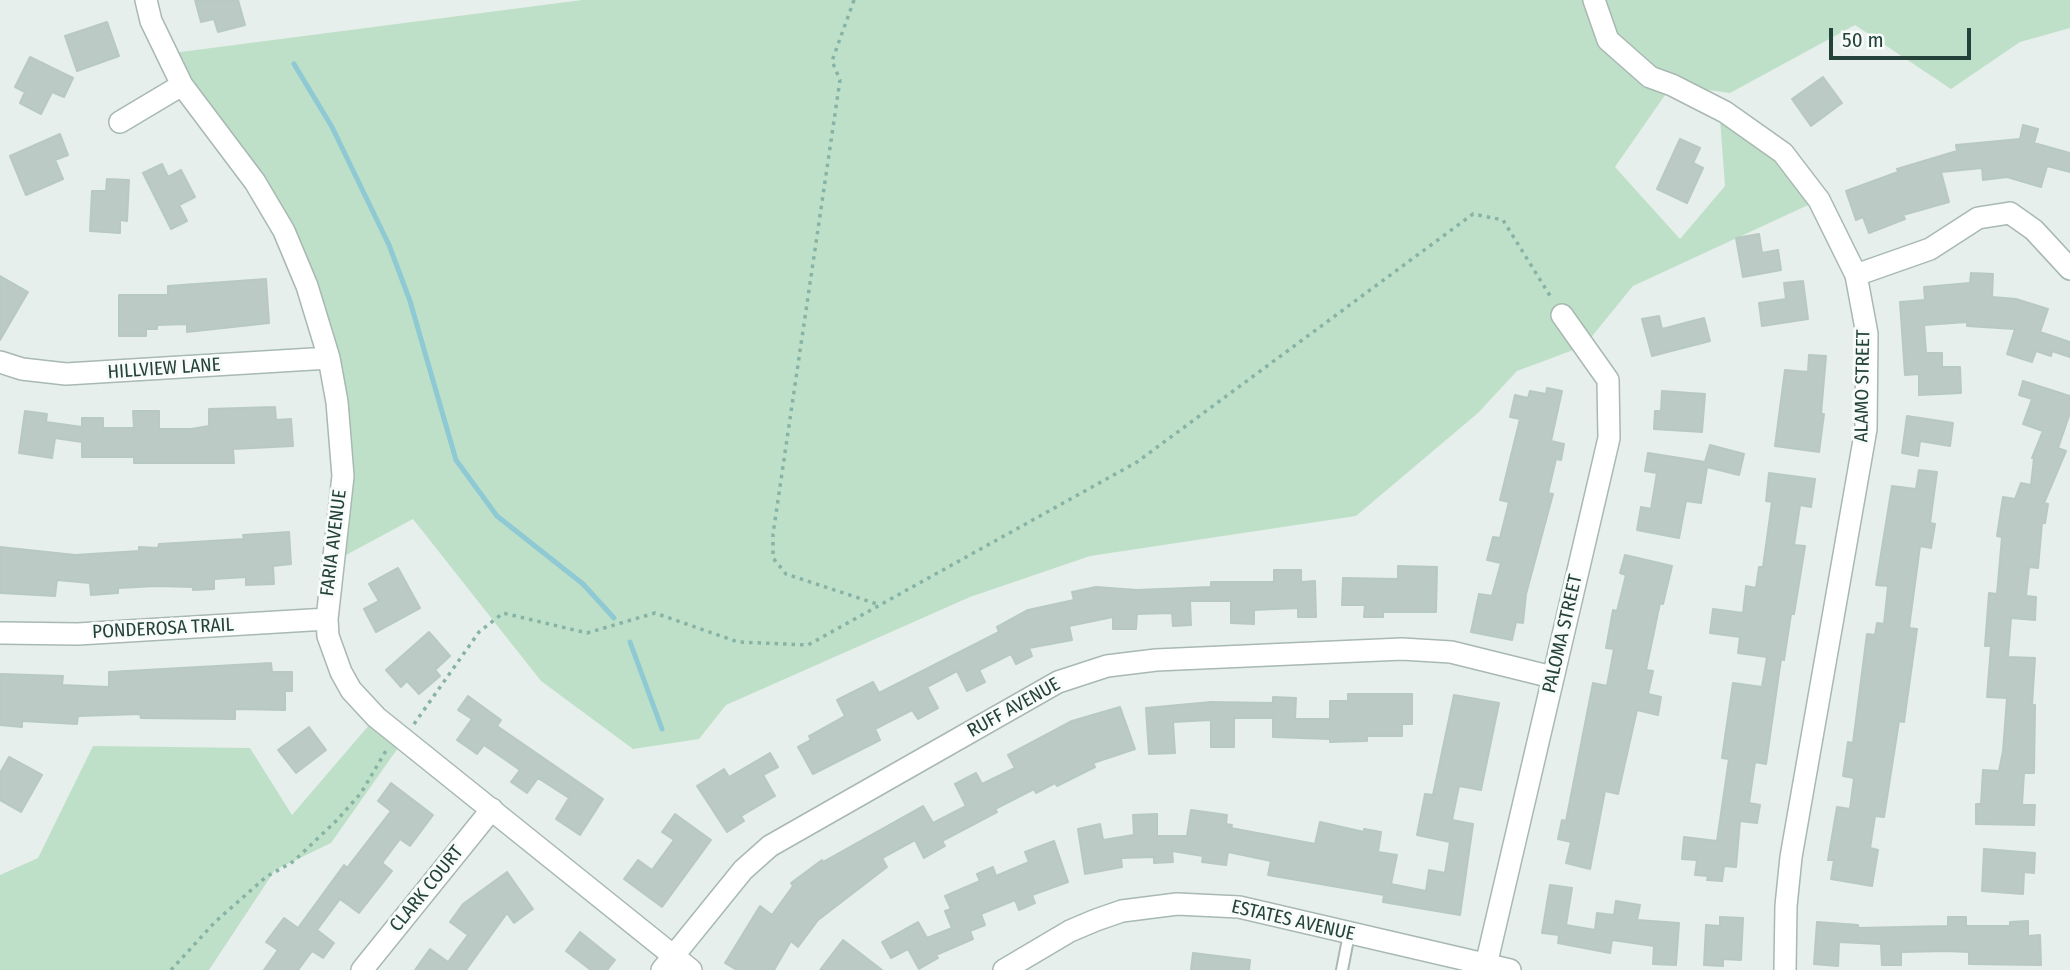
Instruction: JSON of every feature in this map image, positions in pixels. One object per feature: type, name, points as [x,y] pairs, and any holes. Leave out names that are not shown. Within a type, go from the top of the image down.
[{"type":"street","name":"FARIA AVENUE","points":[[146,0],[151,21],[182,85],[255,182],[284,231],[307,286],[328,358],[337,402],[343,476],[327,619],[333,653],[351,690],[376,717],[492,809],[668,963],[691,970]]},
{"type":"street","name":"ALAMO STREET","points":[[1594,0],[1608,40],[1650,77],[1725,112],[1783,153],[1819,200],[1856,275],[1867,334],[1866,429],[1791,857],[1786,906],[1785,970]]},
{"type":"street","points":[[120,122],[182,85]]},
{"type":"street","points":[[1856,275],[1930,249],[1978,218],[2010,212],[2034,230],[2070,269]]},
{"type":"street","name":"PALOMA STREET","points":[[1486,967],[1609,438],[1608,380],[1562,315]]},
{"type":"street","name":"HILLVIEW LANE","points":[[0,362],[22,369],[66,374],[328,358]]},
{"type":"street","name":"PONDEROSA TRAIL","points":[[0,632],[78,634],[327,619]]},
{"type":"street","name":"RUFF AVENUE","points":[[668,963],[743,870],[770,846],[1058,682],[1107,666],[1156,660],[1402,649],[1451,652],[1552,677]]},
{"type":"street","name":"CLARK COURT","points":[[362,970],[492,809]]},
{"type":"street","name":"ESTATES AVENUE","points":[[1004,970],[1070,931],[1122,911],[1187,904],[1239,907],[1486,967],[1510,970]]},
{"type":"lane","points":[[1342,970],[1349,934]]},
{"type":"path","points":[[854,0],[832,61],[840,80],[773,534],[774,558],[786,574],[880,605]]},
{"type":"path","points":[[171,970],[215,922],[266,877],[294,861],[337,820],[361,793],[479,632],[503,614],[587,633],[655,613],[738,642],[808,645],[1137,462],[1473,214],[1503,220],[1562,315]]},
{"type":"green space","points":[[582,0],[2070,0],[2070,28],[2020,42],[1951,89],[1855,25],[1730,93],[1672,85],[1615,167],[1680,239],[1725,186],[1720,118],[1783,153],[1819,200],[1633,286],[1584,346],[1517,371],[1478,413],[1356,516],[1090,556],[970,597],[726,705],[699,739],[633,749],[541,681],[413,519],[333,562],[343,476],[307,286],[165,54]]},
{"type":"green space","points":[[376,717],[405,738],[331,843],[275,870],[209,970],[0,970],[0,875],[38,858],[93,746],[250,748],[292,815]]},
{"type":"building","points":[[195,0],[238,0],[245,25],[218,32],[214,19],[201,22]]},
{"type":"building","points":[[107,22],[119,56],[77,71],[65,36]]},
{"type":"building","points":[[30,57],[73,78],[64,97],[52,92],[41,114],[20,103],[25,92],[15,87]]},
{"type":"building","points":[[1823,77],[1842,103],[1811,126],[1792,99]]},
{"type":"building","points":[[2023,125],[2038,129],[2034,143],[2070,153],[2070,172],[2047,166],[2041,187],[2007,177],[1983,180],[1982,168],[1941,172],[1949,202],[1903,215],[1905,219],[1869,233],[1863,217],[1856,220],[1846,191],[1898,172],[1897,169],[1957,151],[1956,145],[2020,139]]},
{"type":"building","points":[[60,134],[68,155],[55,160],[63,179],[26,195],[10,156]]},
{"type":"building","points":[[1680,139],[1700,148],[1693,163],[1703,168],[1687,203],[1657,189]]},
{"type":"building","points":[[162,164],[168,177],[181,170],[195,197],[179,205],[187,221],[171,229],[143,173]]},
{"type":"building","points":[[107,179],[129,180],[127,221],[120,220],[120,233],[90,231],[92,191],[106,191]]},
{"type":"building","points":[[1759,234],[1762,253],[1778,250],[1781,270],[1743,277],[1736,238]]},
{"type":"building","points":[[1971,273],[1993,274],[1992,297],[2016,299],[2048,309],[2040,332],[2070,342],[2070,357],[2052,351],[2051,356],[2036,351],[2032,362],[2007,354],[2015,329],[1967,326],[1967,322],[1924,325],[1926,353],[1942,353],[1942,367],[1960,367],[1961,393],[1919,395],[1919,374],[1905,375],[1900,302],[1925,300],[1924,287],[1970,283]]},
{"type":"building","points":[[0,276],[28,292],[0,340]]},
{"type":"building","points":[[266,279],[269,323],[187,332],[187,324],[157,325],[157,329],[146,329],[146,336],[119,336],[119,295],[168,295],[168,286]]},
{"type":"building","points":[[1803,281],[1808,319],[1762,326],[1759,303],[1786,299],[1784,283]]},
{"type":"building","points":[[1659,316],[1662,329],[1704,318],[1710,341],[1652,356],[1642,319]]},
{"type":"building","points":[[1809,355],[1826,356],[1821,414],[1824,414],[1819,452],[1775,446],[1785,370],[1808,372]]},
{"type":"building","points":[[2023,381],[2070,396],[2070,413],[2058,448],[2066,451],[2044,503],[2048,504],[2045,523],[2042,523],[2038,568],[2029,567],[2026,596],[2036,597],[2035,620],[2011,618],[2008,657],[2035,658],[2032,705],[2035,705],[2034,773],[2024,773],[2022,805],[2035,805],[2034,825],[1976,824],[1976,804],[1981,804],[1983,770],[1999,771],[2003,751],[2007,698],[1987,697],[1991,646],[1985,646],[1989,593],[1997,594],[2002,537],[1997,536],[2003,497],[2015,499],[2021,483],[2031,485],[2032,458],[2043,431],[2023,424],[2032,399],[2019,395]]},
{"type":"building","points":[[1547,388],[1562,391],[1551,441],[1564,444],[1561,460],[1556,459],[1548,493],[1553,494],[1526,594],[1523,623],[1516,622],[1512,640],[1471,632],[1479,594],[1492,596],[1501,563],[1487,560],[1493,537],[1500,538],[1509,502],[1500,500],[1520,419],[1510,417],[1515,395],[1528,398],[1530,391],[1546,394]]},
{"type":"building","points":[[1662,391],[1705,394],[1702,432],[1654,429],[1655,411],[1661,411]]},
{"type":"building","points":[[275,407],[276,420],[291,419],[293,446],[233,449],[234,463],[134,463],[134,457],[82,457],[82,442],[55,438],[52,458],[19,453],[25,411],[47,414],[46,422],[82,427],[82,418],[103,418],[103,428],[134,428],[133,411],[159,411],[159,429],[191,429],[209,426],[209,409]]},
{"type":"building","points":[[1907,416],[1953,423],[1950,446],[1920,441],[1918,456],[1902,453]]},
{"type":"building","points":[[1710,445],[1744,454],[1739,475],[1707,467],[1701,503],[1686,501],[1679,538],[1637,530],[1641,507],[1651,509],[1657,473],[1645,471],[1648,453],[1705,462]]},
{"type":"building","points":[[1919,470],[1937,472],[1930,523],[1935,524],[1931,548],[1920,546],[1909,628],[1917,629],[1904,722],[1899,721],[1884,817],[1875,816],[1870,848],[1878,850],[1872,886],[1831,879],[1834,860],[1828,860],[1837,807],[1850,809],[1854,778],[1843,776],[1848,742],[1853,743],[1867,634],[1875,635],[1877,623],[1884,624],[1888,586],[1876,585],[1892,486],[1916,489]]},
{"type":"building","points":[[1769,473],[1815,479],[1811,507],[1800,505],[1794,545],[1805,546],[1794,614],[1791,614],[1784,660],[1781,659],[1766,764],[1755,762],[1749,803],[1760,805],[1757,823],[1740,821],[1736,867],[1724,866],[1722,881],[1707,880],[1708,876],[1695,875],[1697,860],[1682,859],[1684,837],[1717,841],[1729,759],[1722,758],[1733,683],[1762,687],[1767,657],[1738,653],[1740,637],[1710,633],[1713,609],[1743,613],[1746,586],[1756,588],[1759,567],[1763,567],[1772,502],[1766,501]]},
{"type":"building","points":[[289,532],[291,564],[273,566],[274,584],[246,585],[246,577],[214,579],[214,589],[156,586],[118,588],[118,593],[91,595],[90,583],[57,580],[55,596],[0,593],[0,547],[75,555],[139,551],[139,547],[158,548],[159,544],[244,539],[243,535]]},
{"type":"building","points":[[1625,555],[1672,566],[1663,604],[1660,603],[1646,670],[1653,671],[1648,694],[1661,697],[1658,715],[1637,710],[1618,794],[1605,791],[1590,869],[1566,863],[1571,842],[1558,839],[1562,820],[1566,821],[1593,683],[1607,686],[1614,649],[1606,648],[1613,610],[1617,611],[1626,575],[1620,573]]},
{"type":"building","points":[[1398,566],[1437,567],[1436,612],[1383,612],[1383,617],[1364,617],[1365,605],[1342,605],[1343,578],[1398,579]]},
{"type":"building","points":[[398,568],[420,608],[376,632],[364,609],[379,601],[369,584]]},
{"type":"building","points":[[1274,570],[1301,570],[1301,582],[1315,581],[1316,617],[1298,617],[1298,608],[1254,610],[1254,624],[1231,623],[1231,601],[1190,601],[1191,625],[1173,626],[1172,613],[1137,614],[1136,629],[1113,629],[1113,617],[1069,626],[1072,640],[1029,648],[1032,656],[1016,664],[1011,654],[979,670],[985,682],[967,691],[957,671],[927,687],[938,708],[918,719],[912,710],[875,729],[880,740],[813,774],[798,747],[811,740],[809,736],[845,716],[837,700],[873,682],[879,693],[999,632],[997,627],[1028,610],[1074,600],[1072,592],[1096,587],[1137,590],[1211,587],[1211,582],[1274,582]]},
{"type":"building","points":[[429,632],[450,656],[435,670],[440,676],[419,694],[407,681],[401,687],[386,670]]},
{"type":"building","points":[[271,663],[272,672],[292,672],[292,691],[285,691],[285,710],[235,709],[235,719],[141,718],[140,714],[78,716],[77,724],[22,721],[22,727],[0,725],[0,674],[63,676],[62,685],[109,687],[109,672]]},
{"type":"building","points":[[1348,694],[1412,694],[1412,724],[1402,724],[1402,736],[1367,736],[1367,741],[1330,742],[1330,739],[1273,737],[1273,718],[1234,718],[1234,747],[1211,747],[1211,720],[1173,722],[1175,753],[1149,754],[1146,708],[1211,702],[1273,703],[1273,697],[1296,698],[1295,719],[1330,719],[1330,701],[1348,701]]},
{"type":"building","points":[[1454,695],[1499,703],[1481,790],[1459,786],[1452,820],[1473,824],[1460,915],[1383,902],[1384,895],[1268,875],[1271,861],[1228,852],[1226,865],[1202,862],[1203,856],[1172,851],[1173,862],[1154,863],[1154,857],[1121,858],[1122,867],[1085,874],[1078,829],[1100,824],[1103,840],[1134,835],[1133,815],[1157,814],[1157,836],[1187,836],[1191,810],[1227,815],[1226,824],[1232,825],[1231,828],[1315,844],[1320,822],[1364,832],[1364,829],[1381,832],[1378,852],[1397,855],[1391,884],[1426,891],[1429,870],[1445,873],[1450,842],[1417,835],[1425,794],[1433,795]]},
{"type":"building","points":[[468,696],[501,720],[497,726],[603,799],[580,835],[556,819],[569,798],[538,778],[527,793],[511,782],[520,770],[484,745],[477,754],[457,740],[472,719],[458,710]]},
{"type":"building","points":[[1120,707],[1135,749],[1093,763],[1095,767],[1057,786],[1055,783],[1036,793],[1034,789],[995,809],[997,812],[942,841],[945,846],[924,858],[915,840],[882,858],[887,867],[818,920],[798,947],[791,941],[774,970],[737,970],[725,963],[760,906],[772,915],[793,886],[791,883],[822,860],[823,862],[923,806],[933,823],[966,806],[955,784],[976,773],[982,784],[1015,768],[1008,755],[1072,721]]},
{"type":"building","points":[[309,727],[326,750],[296,773],[278,750]]},
{"type":"building","points":[[770,753],[778,767],[763,775],[775,796],[741,816],[744,821],[727,832],[697,786],[724,769],[729,777]]},
{"type":"building","points":[[9,757],[42,775],[21,812],[0,800],[0,773]]},
{"type":"building","points":[[391,783],[433,815],[410,846],[400,839],[382,863],[392,871],[359,913],[340,899],[317,930],[334,943],[323,958],[312,951],[298,970],[264,970],[278,950],[266,942],[284,918],[298,928],[344,865],[347,868],[391,811],[378,801]]},
{"type":"building","points":[[675,814],[711,840],[662,907],[624,879],[638,860],[652,870],[674,840],[662,832]]},
{"type":"building","points":[[1054,841],[1068,882],[1032,895],[1035,903],[1019,910],[1015,900],[981,914],[985,925],[970,931],[973,939],[936,955],[938,958],[919,969],[908,949],[891,958],[882,942],[918,922],[927,938],[952,928],[945,911],[951,909],[945,896],[980,881],[977,874],[993,867],[996,876],[1029,862],[1025,852]]},
{"type":"building","points":[[1984,849],[2035,853],[2034,873],[2024,872],[2023,894],[1982,891]]},
{"type":"building","points":[[507,872],[533,909],[514,923],[507,913],[466,970],[415,970],[430,949],[448,962],[468,935],[450,922],[463,904]]},
{"type":"building","points":[[1550,885],[1572,888],[1566,925],[1595,930],[1597,913],[1614,915],[1616,901],[1640,905],[1637,920],[1679,923],[1676,965],[1653,964],[1654,946],[1612,940],[1610,953],[1558,943],[1559,935],[1542,933]]},
{"type":"building","points":[[1720,917],[1743,918],[1741,960],[1723,959],[1723,966],[1704,965],[1706,925],[1720,926]]},
{"type":"building","points":[[1948,917],[1966,917],[1966,926],[2010,926],[2010,922],[2028,921],[2028,936],[2040,935],[2041,965],[1969,964],[1969,952],[1946,951],[1901,952],[1901,965],[1882,965],[1881,944],[1839,942],[1838,966],[1814,964],[1817,922],[1858,925],[1858,928],[1948,926]]},
{"type":"building","points":[[580,932],[615,960],[607,970],[591,970],[566,951]]},
{"type":"building","points":[[843,940],[882,970],[820,970]]},
{"type":"building","points":[[1193,953],[1250,960],[1249,970],[1191,970]]},
{"type":"waterway","points":[[294,64],[332,127],[389,245],[410,301],[456,460],[497,516],[583,584],[614,618]]},
{"type":"waterway","points":[[630,642],[662,729]]}]
